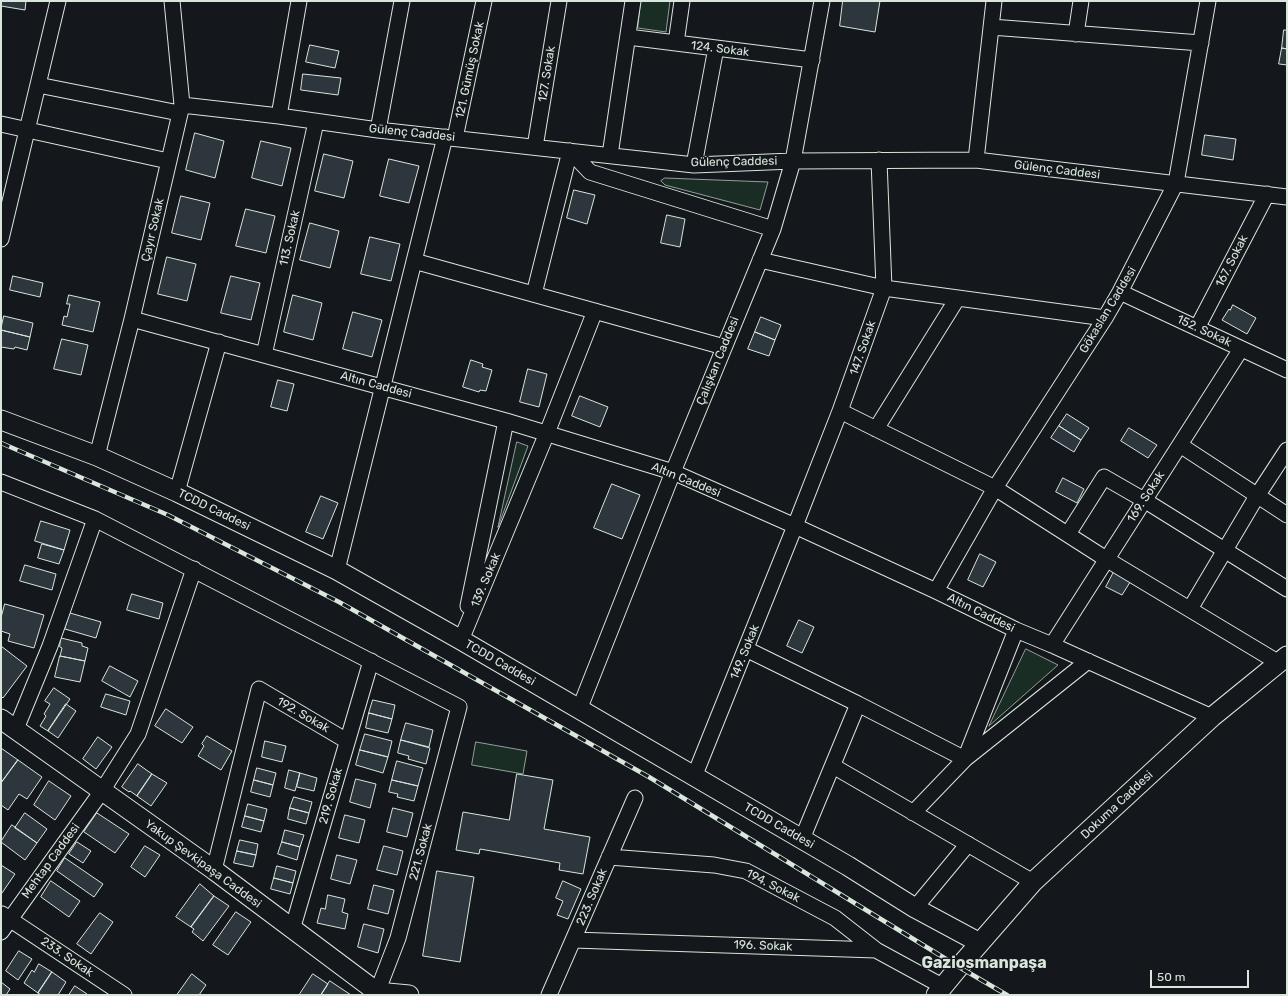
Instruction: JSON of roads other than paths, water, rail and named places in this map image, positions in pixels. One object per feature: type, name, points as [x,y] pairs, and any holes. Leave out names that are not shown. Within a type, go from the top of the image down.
[{"type":"main road","name":"TCDD Caddesi","points":[[1,420],[97,456],[177,492],[337,570],[461,640],[578,710],[848,866],[915,908],[980,943]]},
{"type":"main road","name":"Dokuma Caddesi","points":[[939,991],[958,967],[1033,882],[1212,717],[1283,659]]},
{"type":"main road","name":"Yakup Şevkipaşa Caddesi","points":[[8,724],[214,870],[376,994]]},
{"type":"main road","points":[[376,994],[408,995]]},
{"type":"street","points":[[1,238],[58,1]]},
{"type":"street","name":"Çayır Sokak","points":[[97,456],[132,319],[181,109],[172,1]]},
{"type":"street","points":[[279,116],[299,1]]},
{"type":"street","points":[[378,130],[402,1]]},
{"type":"street","name":"121. Gümüş Sokak","points":[[337,570],[414,261],[450,138],[484,1]]},
{"type":"street","name":"127. Sokak","points":[[535,146],[559,1]]},
{"type":"street","points":[[610,155],[633,1]]},
{"type":"street","points":[[676,43],[682,1]]},
{"type":"street","name":"Çalışkan Caddesi","points":[[578,710],[724,346],[773,229],[793,161],[822,1]]},
{"type":"street","points":[[976,160],[994,1]]},
{"type":"street","points":[[1076,34],[1081,1]]},
{"type":"street","name":"Gökaslan Caddesi","points":[[936,591],[995,488],[1105,318],[1176,184],[1208,1]]},
{"type":"street","points":[[991,27],[1201,43]]},
{"type":"street","name":"124. Sokak","points":[[628,37],[812,60]]},
{"type":"street","points":[[694,165],[716,48]]},
{"type":"street","name":"Gülenç Caddesi","points":[[38,85],[181,109],[279,116],[378,130],[535,146],[694,165],[793,161],[976,160],[1287,196]]},
{"type":"street","name":"113. Sokak","points":[[264,355],[316,122]]},
{"type":"street","points":[[1,124],[168,161]]},
{"type":"street","points":[[534,294],[570,151]]},
{"type":"street","points":[[570,151],[590,172],[773,229]]},
{"type":"street","name":"147. Sokak","points":[[795,526],[840,411],[884,288],[879,160]]},
{"type":"street","name":"167. Sokak","points":[[1198,328],[1267,194]]},
{"type":"street","points":[[760,260],[884,288],[1105,318]]},
{"type":"street","points":[[414,261],[724,346]]},
{"type":"street","name":"152. Sokak","points":[[1120,292],[1287,370]]},
{"type":"street","points":[[876,428],[957,299]]},
{"type":"street","name":"139. Sokak","points":[[461,640],[547,433],[595,311]]},
{"type":"street","name":"Altın Caddesi","points":[[132,319],[506,421],[673,472],[795,526],[936,591],[1016,630],[1212,717]]},
{"type":"street","points":[[177,492],[219,342]]},
{"type":"street","name":"169. Sokak","points":[[1052,645],[1241,349]]},
{"type":"street","points":[[840,411],[995,488],[1106,559],[1190,609],[1283,659]]},
{"type":"street","name":"139. Sokak","points":[[461,640],[506,421]]},
{"type":"street","points":[[1180,445],[1287,515]]},
{"type":"street","points":[[1190,609],[1257,496],[1287,450]]},
{"type":"street","points":[[1068,534],[1104,477],[1144,500],[1287,589]]},
{"type":"street","points":[[1,482],[95,519],[371,661]]},
{"type":"street","points":[[8,724],[50,646],[95,519]]},
{"type":"street","name":"149. Sokak","points":[[694,777],[795,526]]},
{"type":"street","name":"Mehtap Caddesi","points":[[1,932],[5,916],[102,791],[138,734],[194,569]]},
{"type":"street","points":[[965,759],[1016,630]]},
{"type":"street","points":[[746,649],[965,759]]},
{"type":"street","name":"221. Sokak","points":[[371,661],[458,706],[398,938],[376,994]]},
{"type":"street","name":"219. Sokak","points":[[292,930],[371,661]]},
{"type":"street","points":[[913,813],[965,759],[1088,661]]},
{"type":"street","name":"192. Sokak","points":[[214,870],[259,689],[347,741]]},
{"type":"street","points":[[802,840],[858,704]]},
{"type":"street","points":[[833,766],[1033,882]]},
{"type":"street","name":"223. Sokak","points":[[549,995],[635,798]]},
{"type":"street","points":[[915,908],[968,844]]},
{"type":"street","name":"194. Sokak","points":[[609,857],[714,866],[746,872],[835,918],[876,950]]},
{"type":"street","name":"233. Sokak","points":[[5,916],[124,995]]},
{"type":"street","name":"196. Sokak","points":[[573,940],[876,950],[939,991]]},
{"type":"railway","points":[[1,443],[168,515],[339,602],[649,777],[1007,995]]},
{"type":"district","name":"Gaziosmanpaşa","points":[[984,963]]}]
